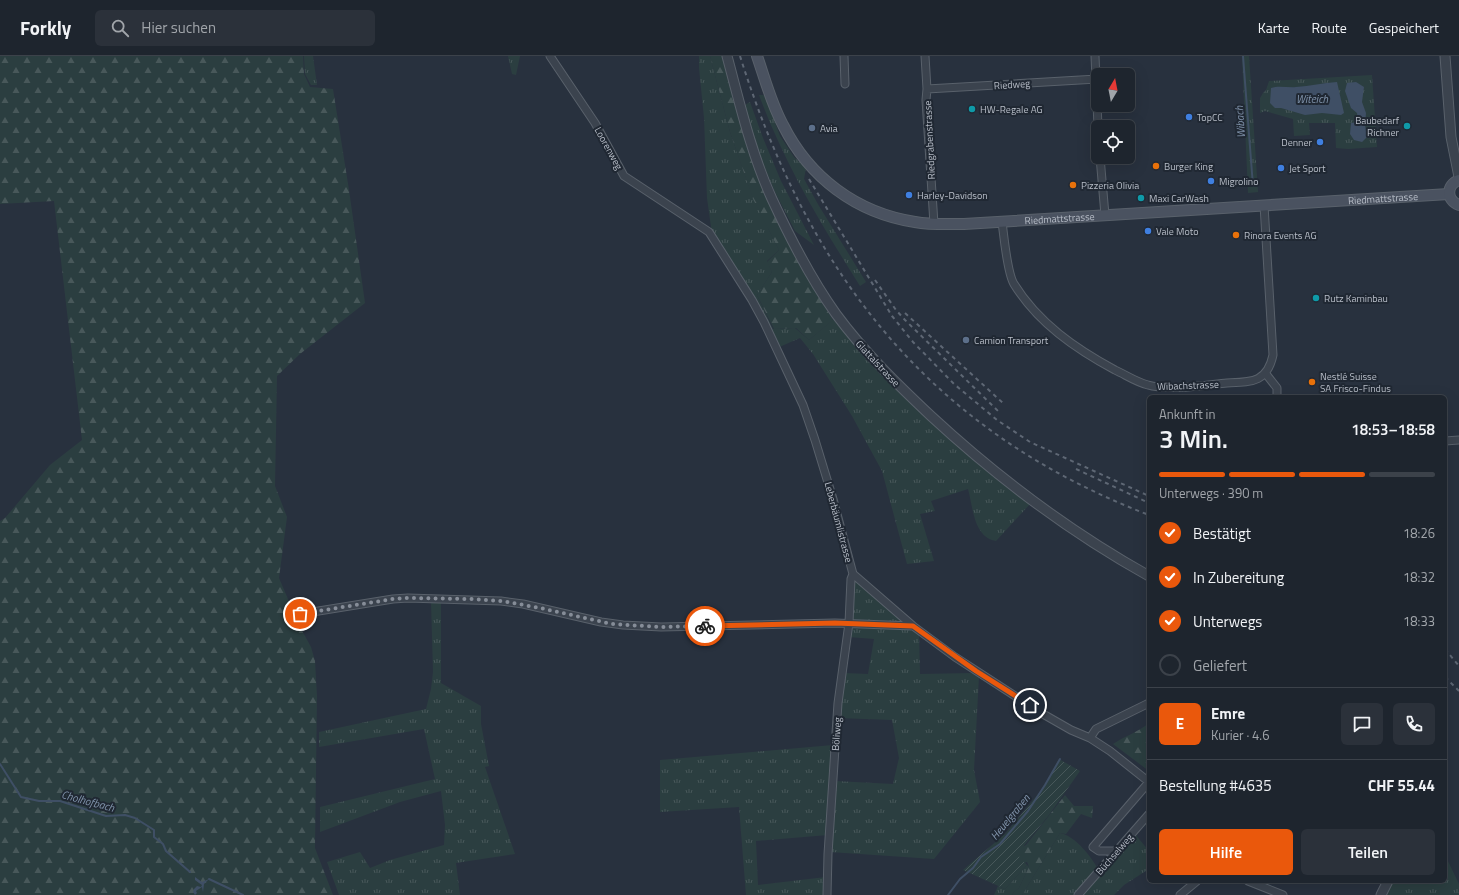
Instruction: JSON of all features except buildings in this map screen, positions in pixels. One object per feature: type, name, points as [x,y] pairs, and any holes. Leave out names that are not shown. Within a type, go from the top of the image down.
[{"type":"main road","name":"Riedmattstrasse","points":[[757,56],[782,125],[798,151],[817,174],[839,193],[866,208],[906,221],[934,224],[1002,222],[1449,194]]},
{"type":"main road","points":[[1459,180],[1450,186],[1449,194],[1452,200],[1459,205]]},
{"type":"street","name":"Loorenweg","points":[[550,56],[595,123],[624,176],[709,232]]},
{"type":"street","name":"Glattalstrasse","points":[[727,56],[751,145],[772,198],[817,284],[836,313],[865,350],[897,384],[992,469],[1081,535],[1121,561],[1147,575]]},
{"type":"street","points":[[844,56],[845,84]]},
{"type":"street","name":"Riedgrabenstrasse","points":[[925,56],[927,89],[926,100],[934,224]]},
{"type":"street","points":[[1095,56],[1096,68]]},
{"type":"street","points":[[1446,56],[1451,138],[1459,177]]},
{"type":"street","name":"Riedweg","points":[[927,89],[1091,79]]},
{"type":"street","points":[[1101,164],[1105,215]]},
{"type":"street","points":[[1264,205],[1273,355],[1271,364],[1266,374],[1277,388],[1277,395]]},
{"type":"street","name":"Wibachstrasse","points":[[1002,222],[1006,252],[1013,282],[1022,296],[1043,320],[1064,338],[1100,362],[1137,382],[1162,388],[1253,382],[1266,374]]},
{"type":"street","name":"Leberbäumlistrasse","points":[[709,232],[764,322],[803,405],[816,440],[853,574],[913,626],[976,671],[1071,730],[1090,738],[1110,751],[1147,780]]},
{"type":"street","points":[[1447,441],[1459,440]]},
{"type":"street","name":"Böliweg","points":[[827,895],[828,854],[838,703],[849,623],[851,579],[853,574]]},
{"type":"street","points":[[300,614],[393,599],[470,599],[523,604],[601,622],[623,625],[664,627],[849,623],[913,626]]},
{"type":"street","points":[[1090,738],[1096,730],[1147,704]]},
{"type":"street","points":[[1116,851],[1099,851],[1093,847],[1147,784]]},
{"type":"street","name":"Büchselweg","points":[[1078,895],[1147,816]]},
{"type":"street","points":[[1180,895],[1195,883]]},
{"type":"street","points":[[1253,883],[1283,895]]},
{"type":"street","points":[[1381,895],[1387,883]]},
{"type":"green space","points":[[0,56],[303,56],[304,74],[310,87],[333,89],[365,303],[300,354],[277,376],[275,486],[287,517],[279,578],[300,627],[311,647],[315,661],[317,696],[315,848],[333,895],[0,895],[0,521],[5,518],[50,465],[82,440],[54,201],[0,204]]},
{"type":"green space","points":[[304,56],[313,56],[317,85],[311,85],[305,74]]},
{"type":"green space","points":[[508,56],[520,56],[516,75],[512,74]]},
{"type":"green space","points":[[699,56],[710,56],[730,132],[753,198],[779,250],[767,261],[772,272],[757,295],[773,329],[795,328],[809,340],[835,318],[862,353],[1031,503],[996,541],[988,538],[978,527],[968,489],[931,501],[935,511],[920,514],[934,561],[907,564],[882,471],[852,416],[813,354],[800,338],[777,348],[712,234],[707,198],[704,118]]},
{"type":"green space","points":[[710,56],[722,56],[736,110],[749,147],[811,285],[833,320],[809,340],[796,328],[774,329],[757,295],[772,272],[767,262],[779,250],[753,199],[730,132]]},
{"type":"green space","points":[[1242,56],[1249,56],[1258,192],[1248,193]]},
{"type":"green space","points":[[1372,75],[1377,147],[1348,149],[1336,148],[1335,123],[1309,123],[1310,135],[1294,136],[1293,119],[1265,111],[1260,113],[1260,98],[1266,90],[1269,81]]},
{"type":"green space","points":[[759,95],[765,95],[780,136],[794,157],[806,168],[804,179],[866,282],[860,286],[831,240],[792,170],[769,121]]},
{"type":"green space","points":[[750,102],[781,181],[814,245],[795,231],[775,192],[756,147],[745,105]]},
{"type":"green space","points":[[854,576],[919,632],[920,674],[975,673],[979,676],[974,770],[980,802],[934,859],[830,852],[835,781],[893,784],[899,758],[892,720],[839,718],[844,673],[868,674],[874,639],[849,637]]},
{"type":"green space","points":[[431,601],[441,601],[441,683],[481,706],[481,724],[489,766],[485,767],[515,854],[456,863],[460,895],[339,895],[327,862],[360,852],[370,868],[390,860],[444,845],[445,825],[441,791],[400,802],[320,832],[320,807],[435,779],[424,729],[319,747],[319,732],[426,709],[433,672]]},
{"type":"green space","points":[[1147,724],[1147,770],[1113,744]]},
{"type":"green space","points":[[833,745],[828,835],[756,841],[758,885],[826,877],[825,895],[746,895],[739,807],[660,812],[660,760]]},
{"type":"green space","points":[[1059,759],[1080,771],[1049,815],[1017,854],[1027,865],[1005,889],[963,870],[1006,833],[1043,788]]},
{"type":"green space","points":[[1065,795],[1074,806],[1093,806],[1092,818],[1081,814],[1066,834],[1060,833],[1022,895],[1012,895],[1019,888],[1029,867],[1027,862],[1013,866],[1014,851],[1026,845]]},
{"type":"green space","points":[[1060,833],[1072,838],[1078,843],[1093,860],[1100,872],[1134,833],[1147,849],[1147,870],[1124,885],[1114,895],[1022,895]]},
{"type":"green space","points":[[1447,859],[1459,884],[1459,895],[1385,895],[1391,883],[1447,883]]},
{"type":"green space","points":[[1027,865],[1029,867],[1019,888],[1012,895],[994,895],[998,886],[1005,889]]},
{"type":"water","name":"Witeich","points":[[1337,82],[1344,113],[1341,115],[1322,113],[1305,115],[1281,108],[1275,108],[1270,103],[1271,88],[1301,87]]},
{"type":"water","points":[[1356,82],[1364,87],[1362,102],[1366,113],[1365,125],[1367,137],[1362,142],[1354,140],[1350,134],[1351,123],[1358,122],[1357,113],[1351,108],[1345,91],[1347,83]]},
{"type":"water","points":[[195,877],[202,882],[209,879],[204,884],[203,892],[202,887],[196,891],[197,893],[195,895],[193,892],[194,889],[197,886],[201,887],[202,885],[195,880]]},
{"type":"waterway","name":"Wibach","points":[[1243,56],[1253,186]]},
{"type":"waterway","name":"Heuelgraben","points":[[948,895],[960,879],[973,868],[981,857],[1000,844],[1028,811],[1060,759]]},
{"type":"waterway","name":"Cholhofbach","points":[[0,764],[21,797],[39,801],[60,801],[106,816],[125,815],[135,818],[154,830],[154,837],[163,844],[166,851],[190,872]]},
{"type":"waterway","points":[[209,879],[243,895]]},
{"type":"railway","points":[[740,56],[768,135],[802,208],[842,275],[888,336],[942,391],[1002,439],[1071,480],[1147,514]]},
{"type":"railway","points":[[809,179],[892,316],[913,342],[954,384],[997,420],[1030,442],[1147,495]]},
{"type":"railway","points":[[875,280],[905,320],[998,411]]},
{"type":"railway","points":[[905,313],[1004,404]]},
{"type":"railway","points":[[1076,469],[1147,502]]},
{"type":"railway","points":[[1447,651],[1459,666]]},
{"type":"railway","points":[[1447,679],[1459,691]]},
{"type":"way so far","points":[[300,614],[393,599],[470,599],[523,604],[612,624],[661,627],[705,626]]},
{"type":"place","name":"HW-Regale AG","points":[[972,109]]},
{"type":"place","name":"TopCC","points":[[1189,117]]},
{"type":"place","name":"Baubedarf Richner","points":[[1407,126]]},
{"type":"place","name":"Avia","points":[[812,128]]},
{"type":"place","name":"Denner","points":[[1320,142]]},
{"type":"place","name":"Burger King","points":[[1156,166]]},
{"type":"place","name":"Jet Sport","points":[[1281,168]]},
{"type":"place","name":"Migrolino","points":[[1211,181]]},
{"type":"place","name":"Pizzeria Olivia","points":[[1073,185]]},
{"type":"place","name":"Harley-Davidson","points":[[909,195]]},
{"type":"place","name":"Maxi CarWash","points":[[1141,198]]},
{"type":"place","name":"Vale Moto","points":[[1148,231]]},
{"type":"place","name":"Rinora Events AG","points":[[1236,235]]},
{"type":"place","name":"Rutz Kaminbau","points":[[1316,298]]},
{"type":"place","name":"Camion Transport","points":[[966,340]]},
{"type":"place","name":"Nestlé Suisse SA Frisco-Findus","points":[[1312,382]]},
{"type":"route","points":[[705,626],[835,623],[913,626],[955,657],[1030,705]]}]
